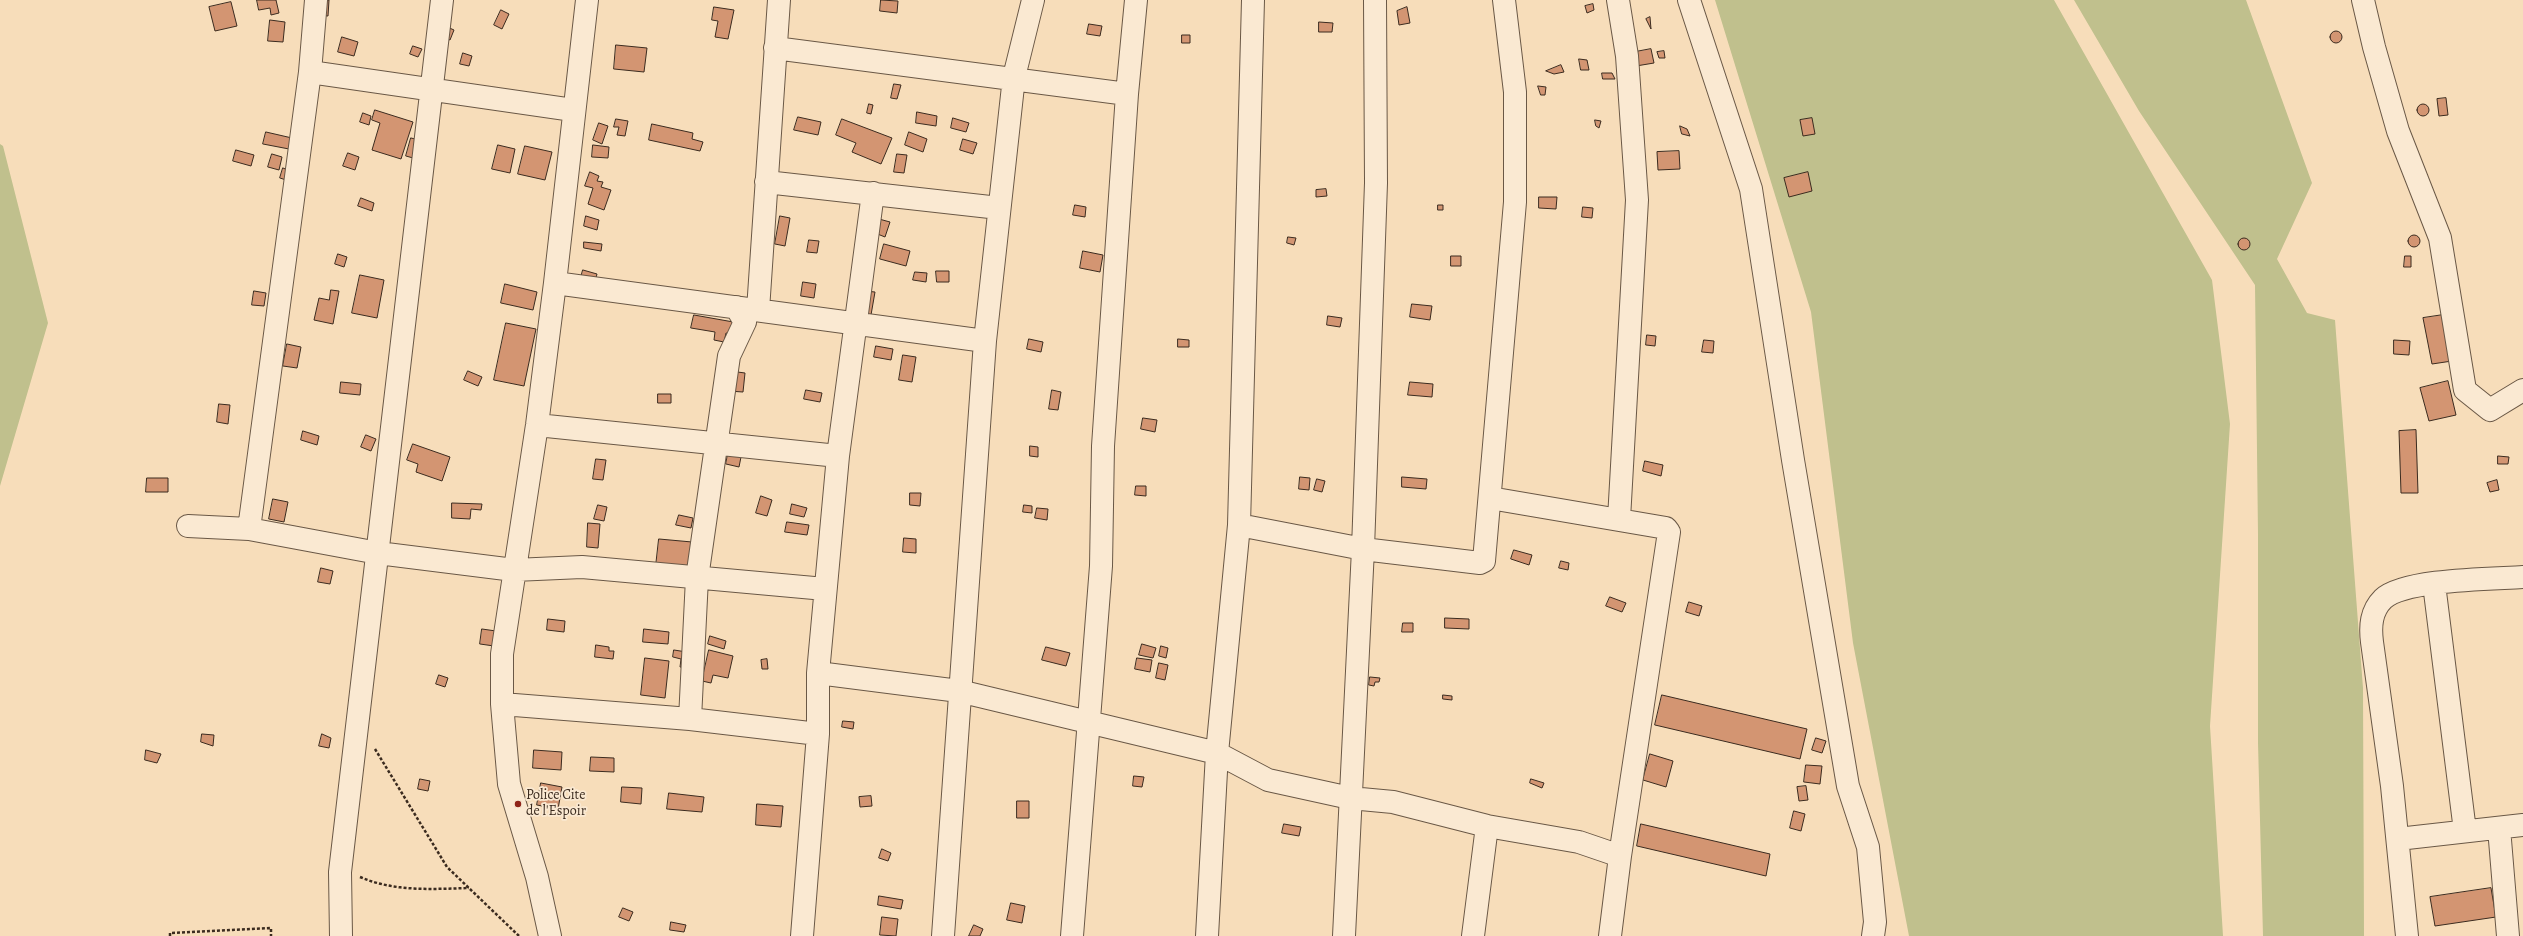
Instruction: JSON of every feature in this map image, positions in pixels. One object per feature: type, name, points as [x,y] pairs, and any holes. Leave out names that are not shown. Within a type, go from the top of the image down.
[{"type":"street","points":[[249,530],[310,72],[316,0]]},
{"type":"street","points":[[341,936],[340,872],[378,553],[430,89],[442,0]]},
{"type":"street","points":[[550,936],[537,877],[509,784],[502,704],[502,654],[537,425],[555,283],[573,110],[587,0]]},
{"type":"street","points":[[758,310],[779,0]]},
{"type":"street","points":[[943,936],[959,692],[985,341],[1014,78],[1033,0]]},
{"type":"street","points":[[1072,936],[1101,566],[1103,446],[1127,94],[1136,0]]},
{"type":"street","points":[[1207,936],[1217,753],[1239,525],[1253,0]]},
{"type":"street","points":[[1344,936],[1363,550],[1376,183],[1375,0]]},
{"type":"street","points":[[1239,525],[1363,550],[1482,563],[1490,498],[1515,202],[1515,92],[1504,0]]},
{"type":"street","points":[[1618,0],[1627,56],[1637,200],[1619,519]]},
{"type":"street","points":[[1689,0],[1751,189],[1848,786],[1868,847],[1876,922],[1874,936]]},
{"type":"street","points":[[2363,0],[2374,48],[2398,131],[2440,238],[2465,390],[2490,410],[2523,390]]},
{"type":"street","points":[[775,48],[1014,78],[1127,94]]},
{"type":"street","points":[[310,72],[573,110]]},
{"type":"street","points":[[766,182],[999,208]]},
{"type":"street","points":[[802,936],[818,734],[818,673],[825,589],[838,456],[873,193]]},
{"type":"street","points":[[555,283],[985,341]]},
{"type":"street","points":[[690,718],[697,578],[718,444],[729,356],[745,322],[736,307]]},
{"type":"street","points":[[537,425],[838,456]]},
{"type":"street","points":[[1490,498],[1619,519],[1666,528],[1669,532],[1620,856],[1610,936]]},
{"type":"street","points":[[188,526],[249,530],[378,553],[514,570],[582,567],[825,589]]},
{"type":"street","points":[[2407,936],[2398,839],[2372,642],[2372,618],[2377,606],[2384,598],[2418,585],[2523,577]]},
{"type":"street","points":[[2434,584],[2465,831]]},
{"type":"street","points":[[818,673],[959,692],[1217,753],[1268,780],[1350,798],[1394,802],[1487,826],[1579,842],[1620,856]]},
{"type":"street","points":[[502,704],[690,718],[818,734]]},
{"type":"street","points":[[2398,839],[2523,825]]},
{"type":"street","points":[[1473,936],[1487,826]]},
{"type":"street","points":[[2499,828],[2508,936]]},
{"type":"path","points":[[374,748],[447,867],[519,936]]},
{"type":"path","points":[[340,872],[350,873],[378,884],[407,888],[469,888]]},
{"type":"path","points":[[170,936],[170,933],[271,928],[271,936]]},
{"type":"green space","points":[[1715,0],[2054,0],[2212,280],[2230,424],[2210,726],[2223,936],[1909,936],[1853,643],[1811,312]]},
{"type":"green space","points":[[2074,0],[2246,0],[2312,183],[2277,259],[2307,313],[2335,320],[2363,688],[2364,936],[2263,936],[2258,743],[2258,535],[2255,285],[2139,111]]},
{"type":"green space","points":[[0,144],[3,146],[48,323],[0,486]]},
{"type":"building","points":[[257,0],[276,0],[279,13],[271,15],[270,8],[259,10]]},
{"type":"building","points":[[318,0],[329,0],[328,16],[317,15]]},
{"type":"building","points":[[881,0],[898,1],[897,13],[880,11]]},
{"type":"building","points":[[231,2],[237,26],[215,31],[209,7]]},
{"type":"building","points":[[1593,4],[1594,10],[1587,13],[1585,6]]},
{"type":"building","points":[[714,7],[734,10],[728,39],[715,37],[718,21],[712,20]]},
{"type":"building","points":[[1407,7],[1410,23],[1399,25],[1397,11]]},
{"type":"building","points":[[501,10],[509,14],[502,29],[494,25]]},
{"type":"building","points":[[1650,17],[1651,29],[1646,19]]},
{"type":"building","points":[[270,20],[285,22],[283,42],[268,41]]},
{"type":"building","points":[[1319,22],[1333,23],[1332,32],[1319,32]]},
{"type":"building","points":[[1089,24],[1102,26],[1100,36],[1087,34]]},
{"type":"building","points":[[445,26],[454,30],[450,40],[441,36]]},
{"type":"building","points":[[2336,31],[2340,33],[2342,37],[2340,41],[2336,43],[2332,41],[2330,37],[2332,33]]},
{"type":"building","points":[[1182,35],[1190,35],[1190,43],[1182,43]]},
{"type":"building","points":[[342,37],[358,42],[354,56],[338,52]]},
{"type":"building","points":[[616,45],[647,48],[644,72],[614,69]]},
{"type":"building","points":[[413,46],[422,49],[418,57],[410,54]]},
{"type":"building","points":[[1651,49],[1654,63],[1636,66],[1630,53]]},
{"type":"building","points":[[1664,51],[1665,58],[1659,58],[1657,52]]},
{"type":"building","points":[[463,53],[472,56],[469,66],[460,64]]},
{"type":"building","points":[[1579,59],[1587,60],[1589,70],[1581,70]]},
{"type":"building","points":[[1561,65],[1564,72],[1554,74],[1546,71]]},
{"type":"building","points":[[1602,73],[1612,73],[1615,79],[1603,79]]},
{"type":"building","points":[[894,84],[901,85],[897,99],[891,98]]},
{"type":"building","points":[[1538,86],[1546,87],[1545,95],[1541,95]]},
{"type":"building","points":[[2446,98],[2448,115],[2439,116],[2437,99]]},
{"type":"building","points":[[869,104],[873,105],[871,114],[867,113]]},
{"type":"building","points":[[2423,104],[2427,106],[2429,110],[2427,114],[2423,116],[2419,114],[2417,110],[2419,106]]},
{"type":"building","points":[[375,110],[413,122],[401,159],[372,150],[380,123],[372,120]]},
{"type":"building","points":[[917,112],[937,116],[936,126],[916,123]]},
{"type":"building","points":[[363,113],[371,116],[369,125],[360,122]]},
{"type":"building","points":[[798,117],[821,122],[818,135],[794,130]]},
{"type":"building","points":[[953,118],[969,123],[966,132],[951,128]]},
{"type":"building","points":[[1812,118],[1815,134],[1803,136],[1800,120]]},
{"type":"building","points":[[616,119],[628,121],[625,136],[617,135],[619,127],[614,127]]},
{"type":"building","points":[[842,119],[892,138],[881,164],[852,152],[856,143],[836,135]]},
{"type":"building","points":[[1595,120],[1601,121],[1599,128],[1596,126]]},
{"type":"building","points":[[599,123],[608,126],[602,144],[593,140]]},
{"type":"building","points":[[652,124],[693,133],[692,139],[703,142],[700,151],[649,140]]},
{"type":"building","points":[[1680,126],[1687,129],[1690,136],[1682,134]]},
{"type":"building","points":[[266,132],[292,138],[289,149],[263,144]]},
{"type":"building","points":[[909,132],[927,139],[923,152],[905,145]]},
{"type":"building","points":[[411,138],[419,140],[413,158],[406,156]]},
{"type":"building","points":[[963,139],[977,143],[973,154],[960,150]]},
{"type":"building","points":[[498,145],[515,149],[510,173],[492,169]]},
{"type":"building","points":[[593,145],[609,147],[608,158],[592,157]]},
{"type":"building","points":[[525,146],[552,152],[545,180],[518,174]]},
{"type":"building","points":[[236,150],[254,155],[251,166],[233,161]]},
{"type":"building","points":[[1679,151],[1680,169],[1658,170],[1657,152]]},
{"type":"building","points":[[348,153],[359,157],[355,170],[343,166]]},
{"type":"building","points":[[272,154],[282,157],[279,170],[268,167]]},
{"type":"building","points":[[897,154],[907,155],[904,173],[894,172]]},
{"type":"building","points":[[283,168],[290,171],[286,180],[280,178]]},
{"type":"building","points":[[590,172],[599,176],[597,181],[603,182],[601,187],[611,190],[604,210],[588,204],[593,188],[585,186]]},
{"type":"building","points":[[1808,172],[1812,191],[1789,197],[1784,178]]},
{"type":"building","points":[[1326,189],[1327,196],[1316,197],[1316,190]]},
{"type":"building","points":[[1539,197],[1557,197],[1556,209],[1539,208]]},
{"type":"building","points":[[361,198],[374,203],[372,211],[358,206]]},
{"type":"building","points":[[1075,205],[1086,207],[1085,217],[1073,215]]},
{"type":"building","points":[[1438,205],[1443,205],[1443,210],[1438,210]]},
{"type":"building","points":[[1583,207],[1593,208],[1592,218],[1582,217]]},
{"type":"building","points":[[586,216],[599,220],[597,230],[584,226]]},
{"type":"building","points":[[780,216],[790,218],[785,246],[775,244]]},
{"type":"building","points":[[879,219],[890,222],[885,237],[875,233]]},
{"type":"building","points":[[2414,235],[2418,237],[2420,241],[2418,245],[2414,247],[2410,245],[2408,241],[2410,237]]},
{"type":"building","points":[[1288,237],[1296,238],[1294,245],[1287,243]]},
{"type":"building","points":[[2244,238],[2248,240],[2250,244],[2248,248],[2244,250],[2240,248],[2238,244],[2240,240]]},
{"type":"building","points":[[809,240],[819,241],[817,253],[807,252]]},
{"type":"building","points":[[584,242],[602,244],[601,251],[584,248]]},
{"type":"building","points":[[884,244],[910,251],[906,266],[880,259]]},
{"type":"building","points":[[1083,251],[1103,255],[1100,272],[1080,268]]},
{"type":"building","points":[[338,254],[347,257],[344,267],[335,264]]},
{"type":"building","points":[[1451,256],[1461,256],[1461,266],[1451,266]]},
{"type":"building","points":[[2405,256],[2411,256],[2411,267],[2404,267]]},
{"type":"building","points":[[583,270],[597,274],[594,285],[580,281]]},
{"type":"building","points":[[936,271],[949,271],[949,282],[937,282]]},
{"type":"building","points":[[915,272],[927,273],[926,282],[913,280]]},
{"type":"building","points":[[360,275],[384,280],[377,318],[352,313]]},
{"type":"building","points":[[803,282],[816,284],[814,298],[801,296]]},
{"type":"building","points":[[505,284],[537,292],[533,310],[501,303]]},
{"type":"building","points":[[331,290],[339,291],[333,324],[314,320],[319,298],[329,300]]},
{"type":"building","points":[[254,291],[266,293],[264,306],[252,305]]},
{"type":"building","points":[[865,291],[875,292],[871,315],[861,313]]},
{"type":"building","points":[[1412,304],[1432,306],[1430,320],[1410,317]]},
{"type":"building","points":[[694,315],[739,323],[737,335],[726,333],[724,342],[714,340],[715,332],[691,328]]},
{"type":"building","points":[[2443,315],[2452,361],[2432,364],[2423,318]]},
{"type":"building","points":[[1328,316],[1342,318],[1340,327],[1327,325]]},
{"type":"building","points":[[506,323],[536,329],[524,386],[494,380]]},
{"type":"building","points":[[1647,335],[1656,336],[1655,346],[1646,345]]},
{"type":"building","points":[[1029,339],[1043,342],[1041,352],[1027,349]]},
{"type":"building","points":[[1178,339],[1189,340],[1189,347],[1178,347]]},
{"type":"building","points":[[1704,340],[1714,341],[1713,353],[1702,352]]},
{"type":"building","points":[[2394,340],[2410,341],[2409,355],[2394,354]]},
{"type":"building","points":[[287,344],[301,347],[297,368],[283,366]]},
{"type":"building","points":[[876,346],[893,349],[891,360],[874,357]]},
{"type":"building","points":[[903,355],[916,357],[912,382],[899,380]]},
{"type":"building","points":[[468,371],[482,377],[478,386],[464,380]]},
{"type":"building","points":[[730,371],[745,373],[743,392],[728,391]]},
{"type":"building","points":[[2448,381],[2456,415],[2429,421],[2420,388]]},
{"type":"building","points":[[341,382],[361,384],[360,395],[340,393]]},
{"type":"building","points":[[1410,382],[1433,384],[1432,397],[1408,395]]},
{"type":"building","points":[[806,390],[822,393],[820,402],[804,399]]},
{"type":"building","points":[[1052,390],[1061,392],[1058,410],[1049,409]]},
{"type":"building","points":[[658,394],[671,394],[671,403],[658,403]]},
{"type":"building","points":[[219,404],[230,405],[228,424],[217,422]]},
{"type":"building","points":[[1143,418],[1157,420],[1155,432],[1141,429]]},
{"type":"building","points":[[2416,430],[2418,493],[2401,493],[2399,431]]},
{"type":"building","points":[[303,431],[319,436],[317,445],[301,440]]},
{"type":"building","points":[[366,435],[376,439],[371,451],[361,447]]},
{"type":"building","points":[[413,444],[450,457],[442,481],[416,472],[418,464],[407,460]]},
{"type":"building","points":[[1030,446],[1038,447],[1038,457],[1030,456]]},
{"type":"building","points":[[728,454],[741,457],[739,467],[726,464]]},
{"type":"building","points":[[2498,456],[2509,457],[2508,464],[2498,464]]},
{"type":"building","points":[[596,459],[606,460],[603,480],[593,479]]},
{"type":"building","points":[[1645,461],[1663,465],[1661,476],[1643,471]]},
{"type":"building","points":[[1300,477],[1310,478],[1309,490],[1299,489]]},
{"type":"building","points":[[1402,477],[1427,479],[1426,489],[1402,487]]},
{"type":"building","points":[[147,478],[168,478],[168,492],[146,492]]},
{"type":"building","points":[[1317,479],[1325,481],[1322,492],[1314,490]]},
{"type":"building","points":[[2497,480],[2499,490],[2490,492],[2487,483]]},
{"type":"building","points":[[1136,486],[1146,486],[1146,496],[1135,495]]},
{"type":"building","points":[[910,493],[921,493],[920,506],[910,505]]},
{"type":"building","points":[[761,496],[772,500],[767,516],[756,513]]},
{"type":"building","points":[[273,499],[288,502],[284,522],[269,519]]},
{"type":"building","points":[[452,503],[482,504],[481,510],[471,509],[470,519],[452,518]]},
{"type":"building","points":[[792,504],[807,508],[804,517],[790,514]]},
{"type":"building","points":[[598,505],[607,507],[604,521],[594,519]]},
{"type":"building","points":[[1024,505],[1032,506],[1032,513],[1023,512]]},
{"type":"building","points":[[1037,508],[1048,509],[1047,520],[1035,518]]},
{"type":"building","points":[[679,515],[693,518],[691,528],[676,525]]},
{"type":"building","points":[[787,522],[809,525],[807,535],[785,532]]},
{"type":"building","points":[[588,523],[600,524],[598,548],[587,547]]},
{"type":"building","points":[[904,538],[916,539],[916,553],[903,552]]},
{"type":"building","points":[[659,539],[692,542],[690,569],[656,566]]},
{"type":"building","points":[[1514,550],[1532,555],[1529,565],[1511,559]]},
{"type":"building","points":[[1561,561],[1569,563],[1568,570],[1559,568]]},
{"type":"building","points":[[321,568],[333,571],[330,584],[318,582]]},
{"type":"building","points":[[1610,597],[1626,603],[1622,612],[1606,606]]},
{"type":"building","points":[[1689,602],[1702,606],[1699,616],[1686,612]]},
{"type":"building","points":[[1445,618],[1469,619],[1469,629],[1445,628]]},
{"type":"building","points":[[548,619],[565,621],[564,632],[547,630]]},
{"type":"building","points":[[1403,623],[1413,623],[1413,632],[1402,632]]},
{"type":"building","points":[[482,629],[496,631],[494,646],[480,644]]},
{"type":"building","points":[[644,629],[669,632],[668,644],[643,642]]},
{"type":"building","points":[[710,636],[726,641],[724,649],[708,644]]},
{"type":"building","points":[[1142,644],[1156,648],[1153,658],[1139,655]]},
{"type":"building","points":[[596,645],[609,647],[609,651],[614,651],[613,659],[595,657]]},
{"type":"building","points":[[1161,646],[1168,648],[1166,658],[1159,656]]},
{"type":"building","points":[[1046,647],[1070,653],[1066,666],[1042,660]]},
{"type":"building","points":[[674,650],[693,653],[690,668],[680,667],[681,659],[673,657]]},
{"type":"building","points":[[709,650],[733,656],[728,678],[713,675],[711,683],[702,681]]},
{"type":"building","points":[[645,658],[669,661],[665,698],[641,695]]},
{"type":"building","points":[[1137,658],[1152,660],[1150,672],[1135,669]]},
{"type":"building","points":[[767,659],[768,669],[762,669],[761,660]]},
{"type":"building","points":[[1159,663],[1168,665],[1165,680],[1156,678]]},
{"type":"building","points":[[439,675],[448,678],[445,687],[436,684]]},
{"type":"building","points":[[1370,677],[1380,678],[1379,682],[1375,682],[1374,686],[1369,685]]},
{"type":"building","points":[[1443,695],[1452,696],[1452,700],[1443,699]]},
{"type":"building","points":[[1662,695],[1807,729],[1800,759],[1655,725]]},
{"type":"building","points":[[843,721],[854,722],[853,729],[842,727]]},
{"type":"building","points":[[202,734],[214,735],[213,746],[201,742]]},
{"type":"building","points":[[322,734],[331,738],[329,748],[319,746]]},
{"type":"building","points":[[1816,738],[1826,741],[1822,753],[1812,750]]},
{"type":"building","points":[[146,750],[161,754],[157,763],[145,760]]},
{"type":"building","points":[[534,750],[562,752],[561,770],[533,768]]},
{"type":"building","points":[[1650,754],[1673,761],[1666,787],[1643,780]]},
{"type":"building","points":[[591,757],[614,758],[614,772],[590,771]]},
{"type":"building","points":[[1806,765],[1822,766],[1820,784],[1804,782]]},
{"type":"building","points":[[1134,776],[1144,777],[1142,787],[1133,786]]},
{"type":"building","points":[[420,779],[430,781],[428,791],[418,789]]},
{"type":"building","points":[[1531,779],[1544,783],[1542,788],[1530,783]]},
{"type":"building","points":[[541,783],[562,787],[558,809],[537,805]]},
{"type":"building","points":[[1806,786],[1808,800],[1799,801],[1797,787]]},
{"type":"building","points":[[622,787],[642,788],[641,804],[621,802]]},
{"type":"building","points":[[669,793],[704,797],[702,812],[667,809]]},
{"type":"building","points":[[871,796],[872,806],[860,807],[859,797]]},
{"type":"building","points":[[1017,801],[1029,801],[1029,818],[1017,818]]},
{"type":"building","points":[[757,804],[783,806],[781,827],[756,825]]},
{"type":"building","points":[[1794,811],[1805,814],[1801,831],[1790,828]]},
{"type":"building","points":[[1284,824],[1301,827],[1299,836],[1282,833]]},
{"type":"building","points":[[1641,824],[1770,854],[1766,876],[1637,846]]},
{"type":"building","points":[[882,849],[891,853],[888,861],[879,858]]},
{"type":"building","points":[[2491,888],[2496,917],[2435,926],[2430,897]]},
{"type":"building","points":[[879,896],[903,900],[901,909],[878,905]]},
{"type":"building","points":[[1011,903],[1025,906],[1022,923],[1007,920]]},
{"type":"building","points":[[623,908],[633,912],[629,921],[619,917]]},
{"type":"building","points":[[882,917],[898,919],[896,936],[880,935]]},
{"type":"building","points":[[671,922],[686,925],[684,932],[670,930]]},
{"type":"building","points":[[974,925],[983,929],[980,936],[969,936]]},
{"type":"place","name":"Police Cite de l'Espoir","points":[[518,804]]}]
